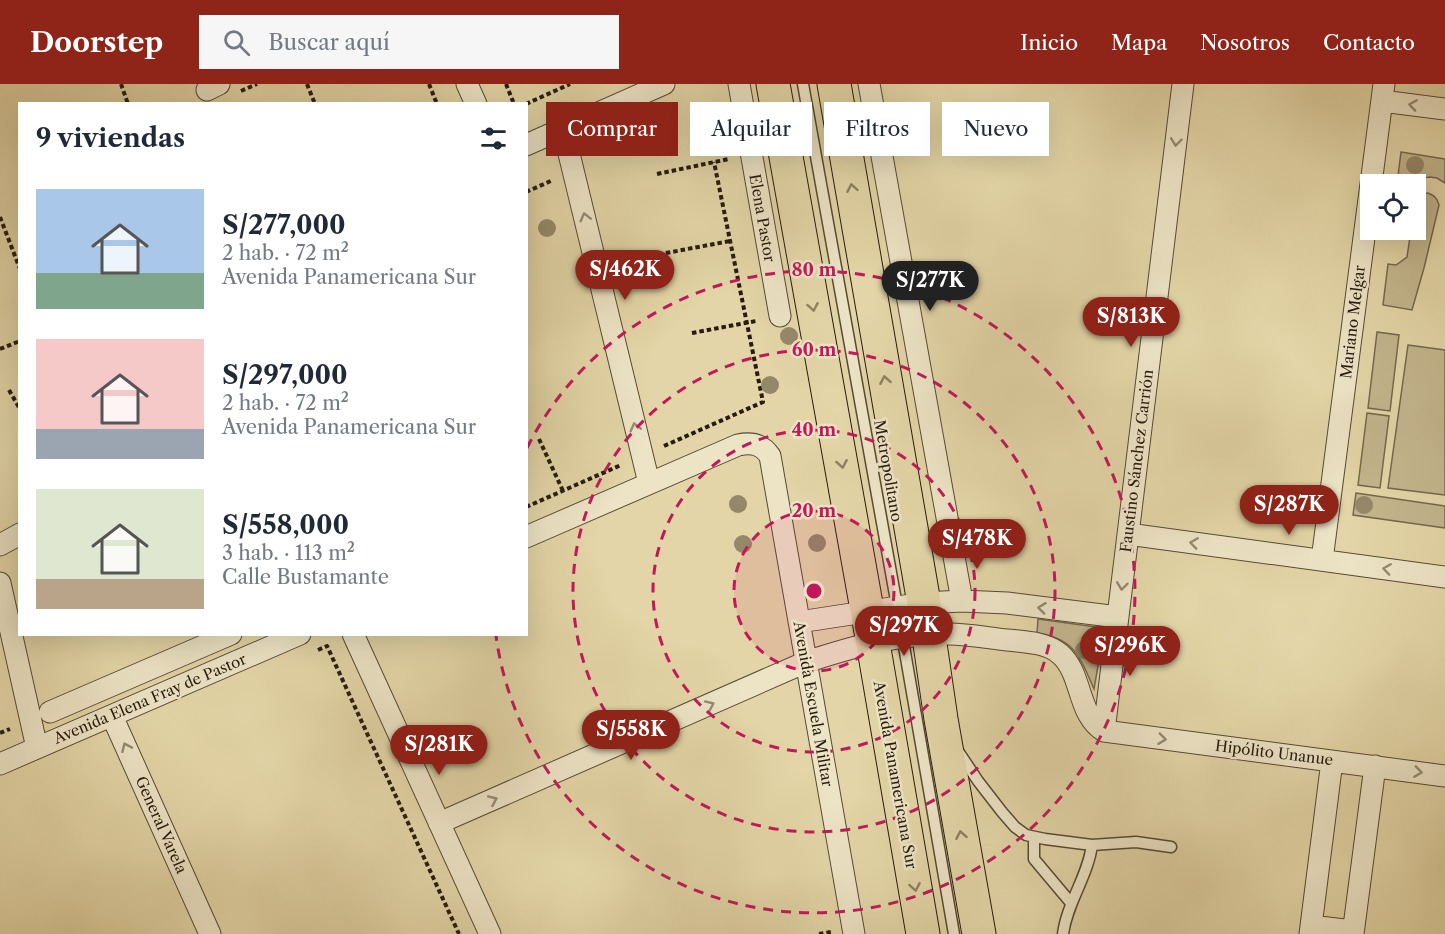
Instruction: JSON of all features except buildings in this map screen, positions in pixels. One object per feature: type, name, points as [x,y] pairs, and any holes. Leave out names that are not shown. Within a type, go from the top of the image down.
[{"type":"main road","name":"Avenida Panamericana Sur","points":[[773,84],[899,622],[941,719],[979,934]]},
{"type":"main road","name":"Avenida Panamericana Sur","points":[[834,84],[899,622],[923,934]]},
{"type":"street","points":[[467,84],[475,102]]},
{"type":"street","points":[[624,102],[664,84]]},
{"type":"street","name":"Elena Pastor","points":[[739,84],[742,102]]},
{"type":"street","points":[[869,84],[962,601]]},
{"type":"street","name":"Faustino Sánchez Carrión","points":[[1104,731],[1183,84]]},
{"type":"street","points":[[1383,92],[1445,109]]},
{"type":"street","name":"Mariano Melgar","points":[[1322,560],[1383,92]]},
{"type":"street","points":[[528,144],[546,136]]},
{"type":"street","points":[[528,536],[649,483],[570,156]]},
{"type":"street","name":"Elena Pastor","points":[[751,156],[780,316]]},
{"type":"street","name":"Avenida Escuela Militar","points":[[649,483],[738,445],[758,444],[770,456],[854,934]]},
{"type":"street","points":[[1128,534],[1445,577]]},
{"type":"street","points":[[0,544],[18,535]]},
{"type":"street","points":[[0,583],[37,748]]},
{"type":"street","points":[[439,823],[806,662],[850,648],[899,622],[962,601],[1007,603],[1118,617]]},
{"type":"street","points":[[799,621],[899,622],[948,633],[1036,644],[1054,649],[1070,666],[1088,712],[1094,723],[1104,731]]},
{"type":"street","points":[[50,712],[226,636]]},
{"type":"street","name":"Avenida Elena Fray de Pastor","points":[[0,764],[295,636]]},
{"type":"street","points":[[354,636],[490,934]]},
{"type":"street","name":"General Varela","points":[[112,716],[210,934]]},
{"type":"street","name":"Hipólito Unanue","points":[[1104,731],[1445,776]]},
{"type":"street","points":[[1332,761],[1310,930],[1353,933],[1375,766]]},
{"type":"lane","name":"Metropolitano","points":[[803,84],[954,934]]},
{"type":"lane","points":[[941,719],[978,781],[1020,832],[1034,837],[1092,845],[1136,842],[1171,847]]},
{"type":"lane","points":[[1034,837],[1034,859],[1071,903]]},
{"type":"lane","points":[[1063,934],[1071,903],[1090,858],[1092,845]]},
{"type":"path","points":[[121,84],[127,102]]},
{"type":"path","points":[[307,84],[314,102]]},
{"type":"path","points":[[429,84],[436,102]]},
{"type":"path","points":[[506,84],[513,102]]},
{"type":"path","points":[[528,103],[570,84]]},
{"type":"path","points":[[657,174],[742,156]]},
{"type":"path","points":[[655,450],[763,402],[714,162]]},
{"type":"path","points":[[528,191],[556,179]]},
{"type":"path","points":[[0,217],[18,264]]},
{"type":"path","points":[[629,261],[730,241]]},
{"type":"path","points":[[692,333],[780,316]]},
{"type":"path","points":[[0,349],[18,342]]},
{"type":"path","points":[[9,390],[18,406]]},
{"type":"path","points":[[539,439],[563,491]]},
{"type":"path","points":[[528,506],[623,464]]},
{"type":"path","points":[[327,645],[459,934]]},
{"type":"shaded area","points":[[1401,152],[1445,159],[1445,183],[1437,178],[1426,178],[1426,174],[1398,174]]},
{"type":"shaded area","points":[[1426,193],[1435,198],[1439,205],[1412,310],[1383,305],[1388,264],[1396,265],[1407,257],[1410,240],[1426,240]]},
{"type":"shaded area","points":[[1377,332],[1399,335],[1390,411],[1368,408]]},
{"type":"shaded area","points":[[1408,345],[1445,350],[1445,495],[1388,488]]},
{"type":"shaded area","points":[[1367,413],[1389,416],[1380,488],[1358,485]]},
{"type":"shaded area","points":[[1356,493],[1445,506],[1445,528],[1353,515]]},
{"type":"shaded area","points":[[1038,619],[1096,627],[1101,631],[1103,637],[1094,689],[1080,659],[1068,644],[1060,639],[1037,633]]}]
